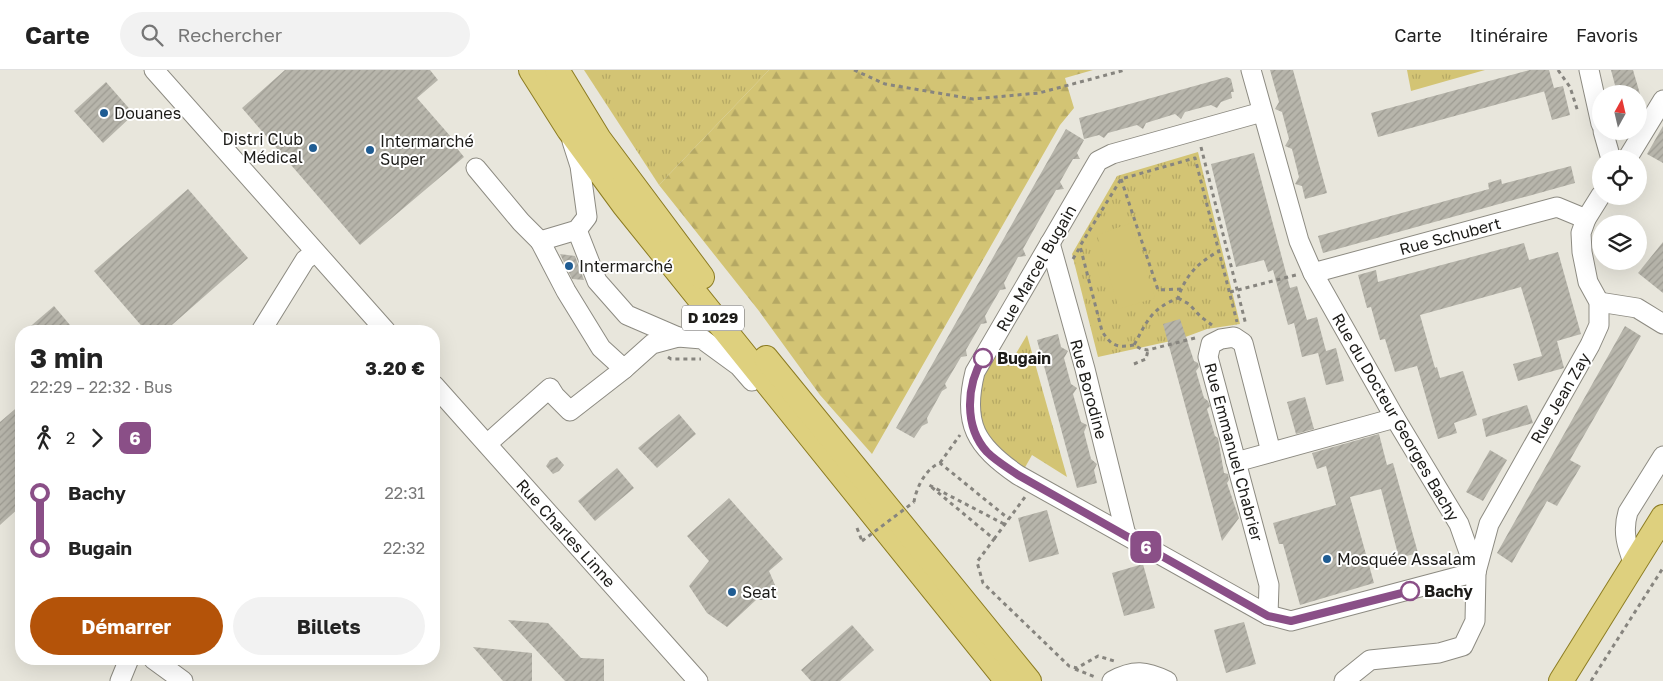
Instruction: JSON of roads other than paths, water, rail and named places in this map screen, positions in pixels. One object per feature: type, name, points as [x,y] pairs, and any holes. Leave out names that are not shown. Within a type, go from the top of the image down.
[{"type":"main road","name":"D 1029","points":[[531,70],[569,130],[630,212],[1007,681]]},
{"type":"main road","name":"D 1029","points":[[557,70],[599,139],[696,271],[1029,681]]},
{"type":"main road","points":[[1561,681],[1663,517]]},
{"type":"main road","points":[[1578,681],[1663,543]]},
{"type":"main road","name":"D 1029","points":[[907,558],[922,565],[1017,681]]},
{"type":"street","points":[[154,70],[381,325]]},
{"type":"street","name":"Rue du Docteur Georges Bachy","points":[[1251,70],[1299,241],[1313,273],[1395,418],[1459,524],[1476,572],[1475,621],[1463,646],[1439,653],[1370,660],[1344,681]]},
{"type":"street","points":[[1589,70],[1592,85]]},
{"type":"street","points":[[1632,150],[1663,100]]},
{"type":"street","name":"Rue Marcel Bugain","points":[[1262,112],[1112,154],[1098,161],[1003,328],[974,372],[970,391],[973,424],[977,436],[986,451],[1005,466],[1034,484],[1268,616],[1291,621],[1476,572]]},
{"type":"street","points":[[540,241],[577,230],[587,217],[580,166],[569,130]]},
{"type":"street","points":[[476,168],[520,222],[540,241],[566,291],[601,348],[624,368]]},
{"type":"street","points":[[1586,219],[1595,205]]},
{"type":"street","name":"Rue Schubert","points":[[1313,273],[1557,207],[1586,219]]},
{"type":"street","name":"Rue Jean Zay","points":[[1476,572],[1489,524],[1590,345],[1599,325],[1599,302],[1588,282],[1582,252],[1580,233],[1586,219]]},
{"type":"street","points":[[577,230],[596,281],[627,316],[678,337]]},
{"type":"street","name":"Rue Borodine","points":[[1050,243],[1087,378],[1126,535]]},
{"type":"street","points":[[265,325],[305,260],[315,252]]},
{"type":"street","points":[[1599,302],[1637,308],[1663,324]]},
{"type":"street","points":[[487,444],[550,388],[570,411],[652,344],[678,337],[702,338],[739,366],[774,409],[789,412]]},
{"type":"street","name":"Rue Emmanuel Chabrier","points":[[1268,616],[1269,584],[1208,357],[1212,344],[1221,339],[1234,337],[1243,343],[1271,452]]},
{"type":"street","name":"Rue Charles Linne","points":[[440,392],[698,681]]},
{"type":"street","points":[[1236,462],[1395,418]]},
{"type":"street","points":[[1634,565],[1626,545],[1625,522],[1628,512],[1663,456]]},
{"type":"street","points":[[120,681],[127,665]]},
{"type":"street","points":[[161,665],[183,681]]},
{"type":"street","points":[[1112,681],[1122,675],[1148,672],[1167,681]]},
{"type":"place","name":"Douanes","points":[[104,113]]},
{"type":"place","name":"Distri Club Médical","points":[[313,148]]},
{"type":"place","name":"Intermarché Super","points":[[370,150]]},
{"type":"place","name":"Intermarché","points":[[569,266]]},
{"type":"place","name":"Bugain","points":[[983,358]]},
{"type":"place","name":"Mosquée Assalam","points":[[1327,559]]},
{"type":"place","name":"Bachy","points":[[1410,591]]},
{"type":"place","name":"Seat","points":[[732,592]]}]
